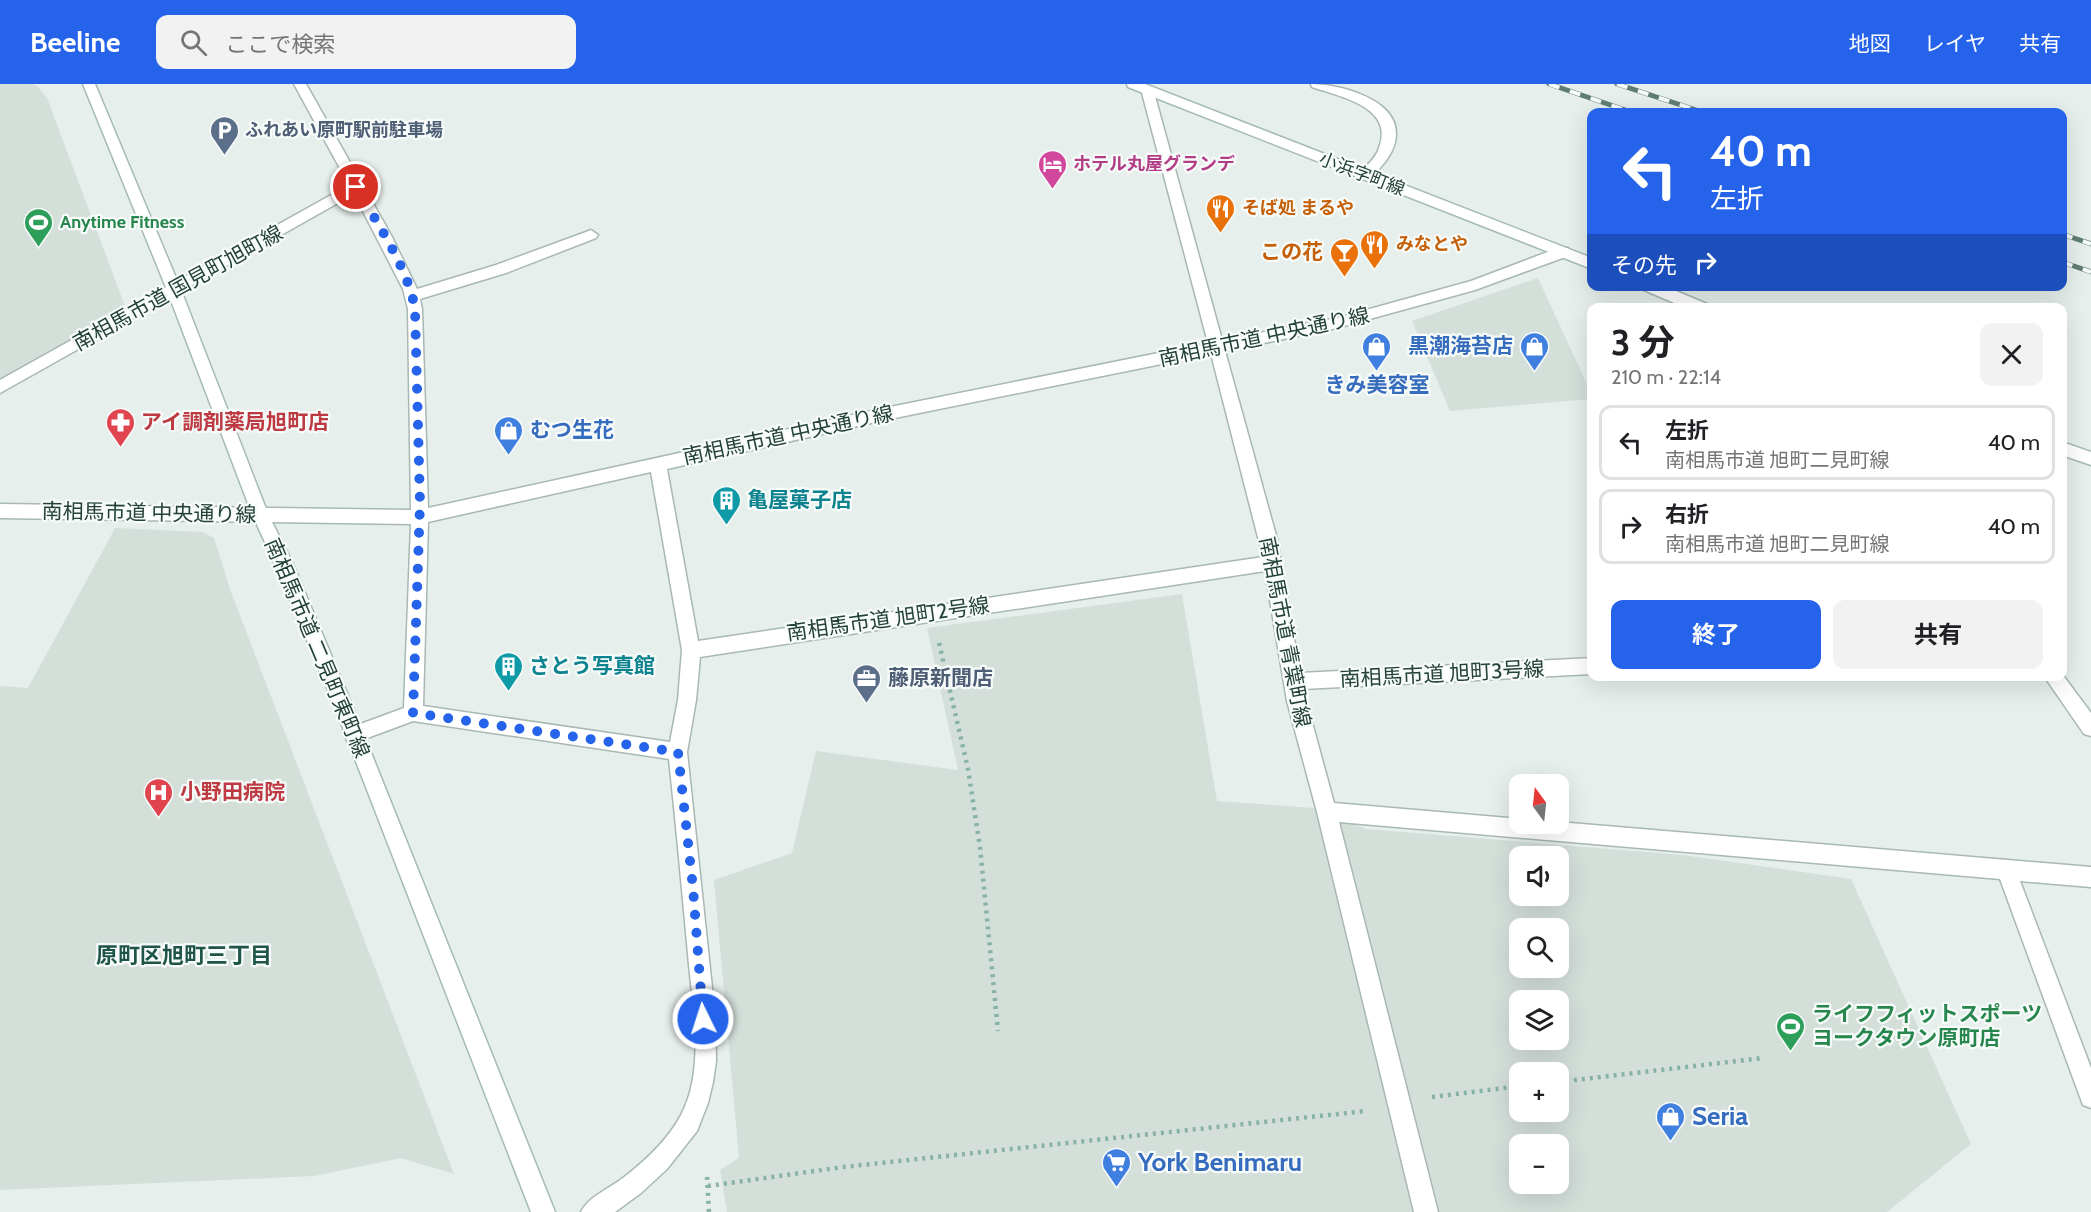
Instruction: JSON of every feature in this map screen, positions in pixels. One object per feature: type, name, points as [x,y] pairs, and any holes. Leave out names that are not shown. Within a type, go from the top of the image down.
[{"type":"street","name":"南相馬市道 二見町東町線","points":[[89,84],[174,290],[260,514],[284,564],[354,735],[543,1212]]},
{"type":"street","points":[[300,84],[385,237],[413,296],[418,389],[420,517],[413,713]]},
{"type":"street","points":[[1317,84],[1361,99],[1383,112],[1390,128],[1386,150],[1366,175]]},
{"type":"street","name":"小浜字町線","points":[[1140,87],[1587,262]]},
{"type":"street","name":"南相馬市道 青葉町線","points":[[1140,87],[1268,539],[1292,682],[1328,812],[1426,1212]]},
{"type":"street","name":"南相馬市道 国見町旭町線","points":[[0,387],[356,187]]},
{"type":"street","points":[[413,296],[501,269],[591,235]]},
{"type":"street","name":"南相馬市道 中央通り線","points":[[0,511],[420,517],[880,415],[1215,349],[1409,305],[1474,285],[1563,252]]},
{"type":"street","points":[[1661,291],[1690,303]]},
{"type":"street","points":[[2067,450],[2091,459]]},
{"type":"street","points":[[593,1212],[665,1155],[689,1122],[702,1084],[705,1043],[693,888],[678,752],[687,700],[691,650],[658,464]]},
{"type":"street","name":"南相馬市道 旭町2号線","points":[[691,650],[1272,563]]},
{"type":"street","name":"南相馬市道 旭町3号線","points":[[1292,682],[1587,666]]},
{"type":"street","points":[[2057,681],[2091,728]]},
{"type":"street","points":[[354,735],[413,713],[678,752]]},
{"type":"street","points":[[1328,812],[2091,877]]},
{"type":"street","points":[[2006,869],[2091,1096]]},
{"type":"path","points":[[932,613],[970,780],[980,847],[998,1030]]},
{"type":"path","points":[[1569,1081],[1763,1058]]},
{"type":"path","points":[[708,1185],[843,1167],[1354,1113],[1438,1096],[1509,1087]]},
{"type":"path","points":[[707,1177],[709,1212]]},
{"type":"shaded area","points":[[0,84],[32,84],[37,86],[47,98],[126,309],[0,380]]},
{"type":"shaded area","points":[[1538,278],[1587,384],[1587,399],[1450,411],[1412,321]]},
{"type":"shaded area","name":"小野田病院","points":[[115,528],[203,532],[214,538],[231,592],[454,1174],[401,1158],[314,1176],[0,1190],[0,686],[28,688]]},
{"type":"shaded area","points":[[1182,594],[1217,801],[1313,808],[1366,829],[1683,855],[1851,879],[1971,1144],[1887,1212],[727,1212],[720,1170],[739,1158],[714,880],[792,853],[816,751],[958,770],[927,628]]},
{"type":"railway","points":[[1549,84],[1619,108]]},
{"type":"railway","points":[[1617,84],[1690,108]]},
{"type":"railway","points":[[2067,236],[2091,244]]},
{"type":"railway","points":[[2067,264],[2091,272]]},
{"type":"place","name":"ふれあい原町駅前駐車場","points":[[224,156]]},
{"type":"place","name":"ホテル丸屋グランデ","points":[[1052,190]]},
{"type":"place","name":"そば処 まるや","points":[[1221,234]]},
{"type":"place","name":"Anytime Fitness","points":[[39,248]]},
{"type":"place","name":"みなとや","points":[[1375,270]]},
{"type":"place","name":"この花","points":[[1344,278]]},
{"type":"place","name":"きみ美容室","points":[[1377,372]]},
{"type":"place","name":"黒潮海苔店","points":[[1534,372]]},
{"type":"place","name":"アイ調剤薬局旭町店","points":[[120,448]]},
{"type":"place","name":"むつ生花","points":[[509,456]]},
{"type":"place","name":"亀屋菓子店","points":[[726,526]]},
{"type":"place","name":"さとう写真館","points":[[508,692]]},
{"type":"place","name":"藤原新聞店","points":[[867,704]]},
{"type":"place","name":"小野田病院","points":[[159,818]]},
{"type":"place","name":"ライフフィットスポーツ ヨークタウン原町店","points":[[1791,1052]]},
{"type":"place","name":"Seria","points":[[1671,1142]]},
{"type":"place","name":"York Benimaru","points":[[1117,1188]]},
{"type":"district","name":"原町区旭町三丁目","points":[[184,955]]},
{"type":"route","points":[[356,187],[385,237],[413,296],[415,309],[420,503],[413,713],[678,752],[693,888],[703,1019]]}]
